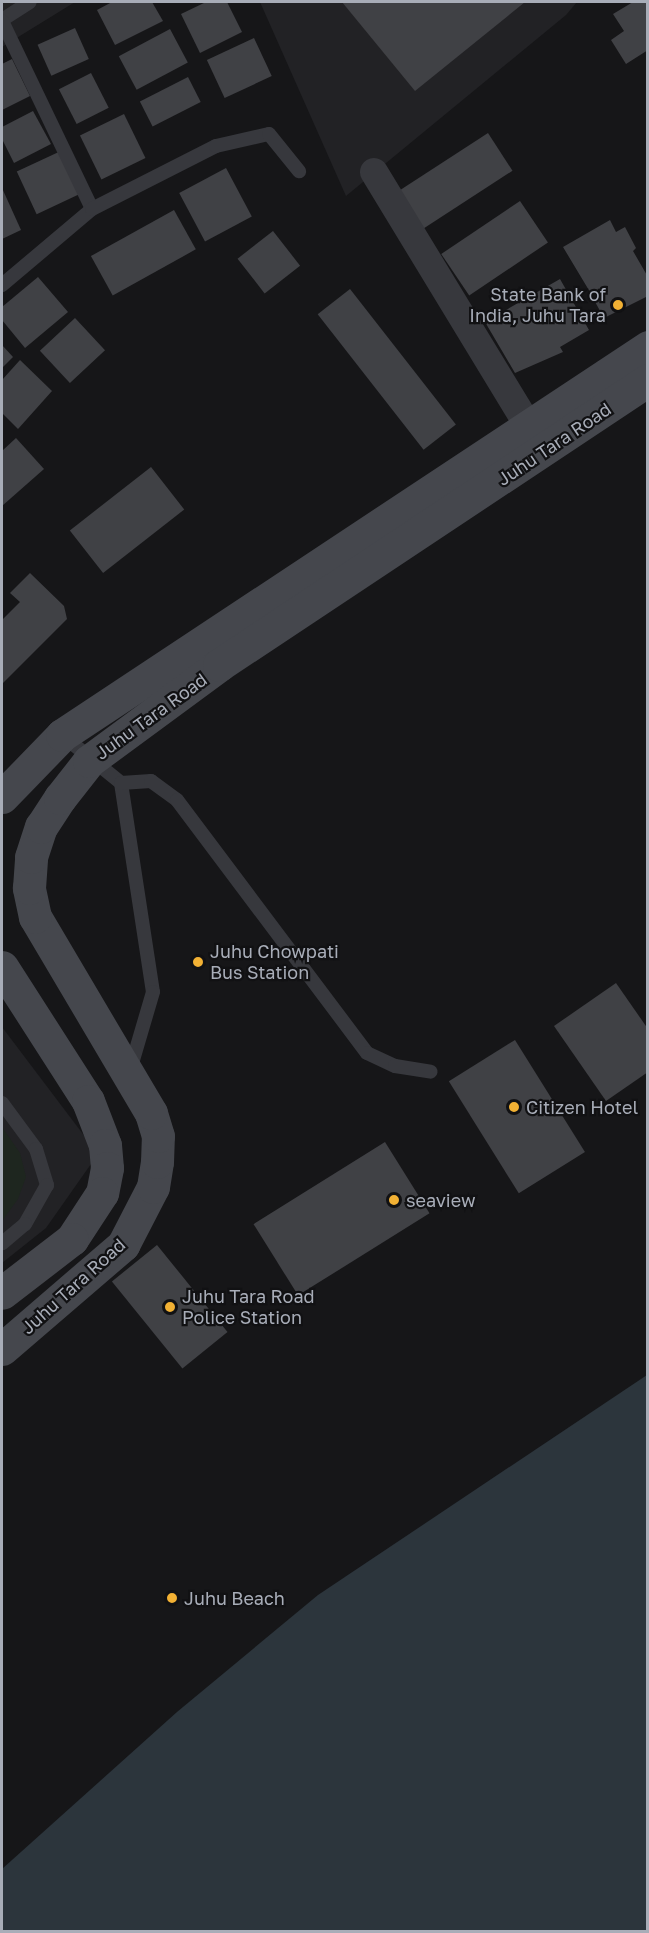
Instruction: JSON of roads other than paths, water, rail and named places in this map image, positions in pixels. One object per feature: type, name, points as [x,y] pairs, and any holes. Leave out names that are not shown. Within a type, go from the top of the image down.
[{"type":"main road","name":"Juhu Tara Road","points":[[2,797],[62,735],[648,348]]},
{"type":"main road","name":"Juhu Tara Road","points":[[2,1349],[123,1245],[140,1218],[153,1187],[158,1136],[129,1075],[48,945],[35,917],[29,888],[31,857],[41,827],[89,761],[219,665],[648,380]]},
{"type":"main road","name":"Juhu Tara Road","points":[[2,967],[88,1101],[105,1145],[107,1168],[93,1210],[72,1239],[2,1293]]},
{"type":"street","points":[[374,171],[529,427]]},
{"type":"lane","points":[[30,2],[2,20],[92,209]]},
{"type":"lane","points":[[2,285],[92,209],[216,146],[269,134],[299,171]]},
{"type":"lane","points":[[62,735],[89,761],[121,783],[151,781],[177,800],[367,1053],[395,1066],[431,1072]]},
{"type":"lane","points":[[121,783],[153,992],[129,1075]]},
{"type":"lane","points":[[2,1103],[36,1149],[47,1185],[25,1224],[2,1243]]},
{"type":"place","name":"State Bank of India, Juhu Tara","points":[[618,305]]},
{"type":"place","name":"Juhu Chowpati Bus Station","points":[[198,962]]},
{"type":"place","name":"Citizen Hotel","points":[[514,1107]]},
{"type":"place","name":"seaview","points":[[394,1200]]},
{"type":"place","name":"Juhu Tara Road Police Station","points":[[170,1307]]},
{"type":"place","name":"Juhu Beach","points":[[172,1598]]}]
